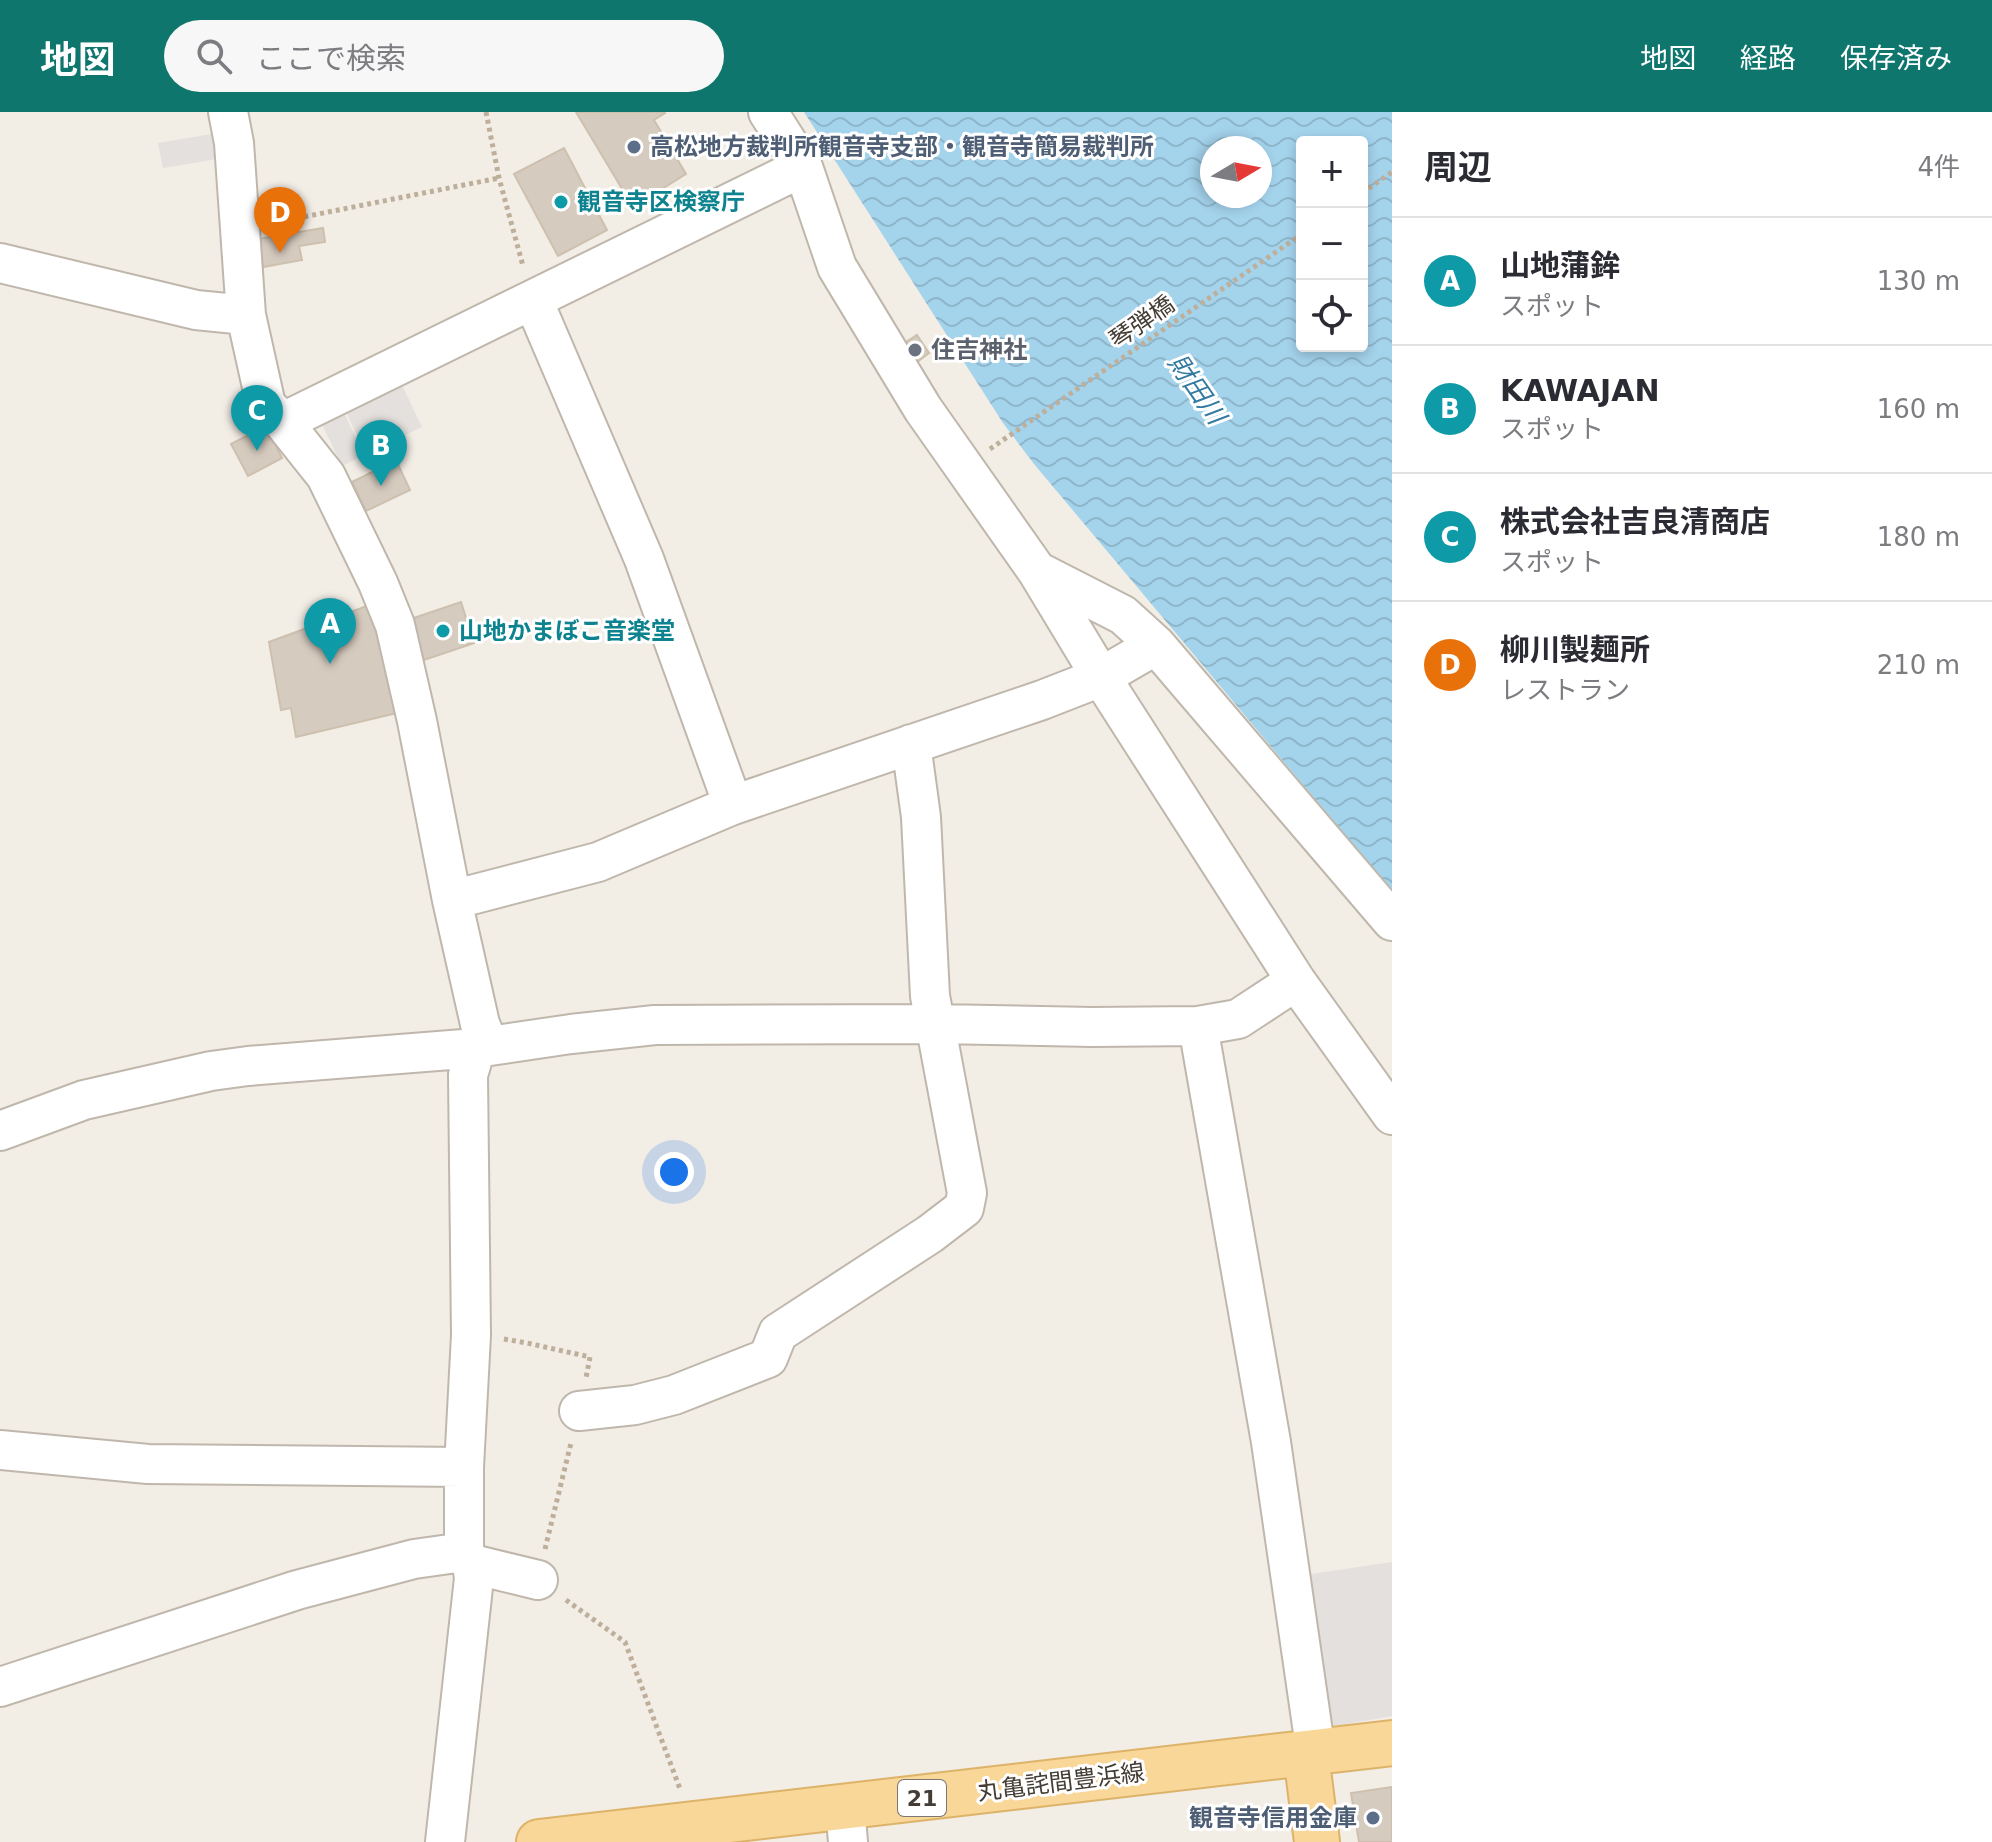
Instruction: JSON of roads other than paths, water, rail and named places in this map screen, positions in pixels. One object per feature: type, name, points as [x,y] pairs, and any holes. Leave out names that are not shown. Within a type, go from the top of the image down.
[{"type":"main road","name":"丸亀詫間豊浜線","points":[[539,1842],[693,1824],[846,1825],[1392,1743]]},
{"type":"main road","points":[[1311,1754],[1317,1842]]},
{"type":"street","points":[[228,112],[234,143],[246,315],[266,405],[326,476],[395,625],[480,1024],[482,1046],[468,1075],[471,1335],[464,1467],[468,1558],[474,1578],[445,1842]]},
{"type":"street","points":[[768,112],[803,167],[837,267],[923,409],[1037,571],[1101,677],[1296,981],[1392,1115]]},
{"type":"street","points":[[283,422],[803,167]]},
{"type":"street","points":[[0,263],[196,310],[246,315]]},
{"type":"street","points":[[533,300],[644,559],[733,805]]},
{"type":"street","points":[[1037,571],[1123,615],[1156,645],[1392,921]]},
{"type":"street","points":[[452,900],[598,862],[733,805],[1042,700],[1101,677],[1156,645]]},
{"type":"street","points":[[579,1411],[635,1405],[674,1395],[768,1358],[778,1333],[930,1234],[964,1208],[967,1193],[930,996],[921,817],[911,744]]},
{"type":"street","points":[[0,1131],[84,1100],[211,1071],[248,1066],[482,1046],[655,1025],[1198,1026],[1238,1019],[1296,981]]},
{"type":"street","points":[[1198,1026],[1271,1442],[1311,1754]]},
{"type":"street","points":[[0,1450],[148,1464],[464,1467]]},
{"type":"street","points":[[0,1687],[297,1590],[414,1559],[468,1558],[538,1580]]},
{"type":"water","name":"財田川","points":[[804,112],[1392,112],[1392,891],[1003,423]]},
{"type":"place","name":"高松地方裁判所観音寺支部・観音寺簡易裁判所","points":[[634,147]]},
{"type":"place","name":"観音寺区検察庁","points":[[561,202]]},
{"type":"place","name":"柳川製麺所","points":[[280,253]]},
{"type":"place","name":"住吉神社","points":[[915,350]]},
{"type":"place","name":"株式会社吉良清商店","points":[[257,451]]},
{"type":"place","name":"KAWAJAN","points":[[381,486]]},
{"type":"place","name":"山地かまぼこ音楽堂","points":[[443,631]]},
{"type":"place","name":"山地蒲鉾","points":[[330,664]]},
{"type":"place","name":"観音寺信用金庫","points":[[1373,1818]]}]
